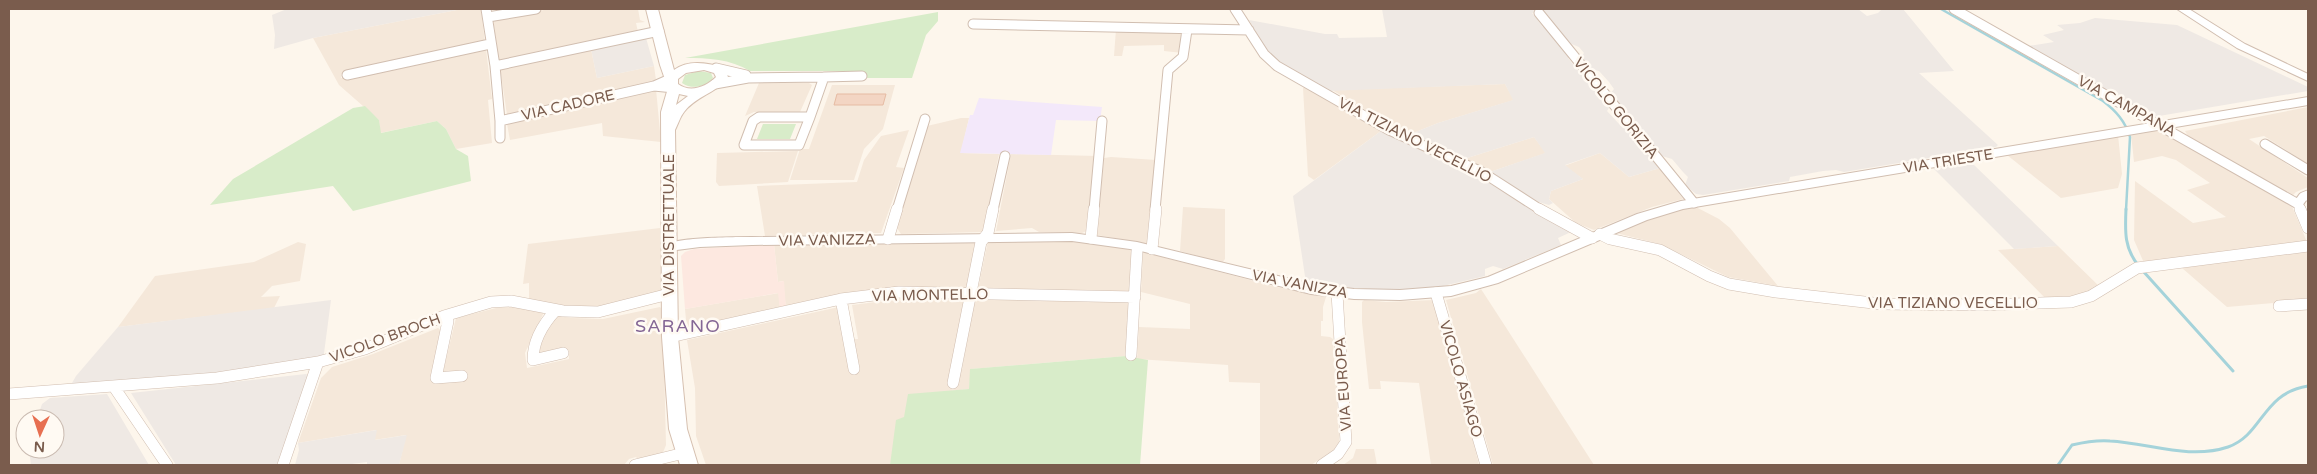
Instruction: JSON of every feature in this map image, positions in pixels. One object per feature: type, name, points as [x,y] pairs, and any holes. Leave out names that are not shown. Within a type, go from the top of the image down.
[{"type":"main road","points":[[652,9],[666,65],[673,83],[684,91],[710,87]]},
{"type":"main road","points":[[664,52],[673,62],[690,67],[704,66],[716,68],[720,70],[722,77],[679,109],[668,133]]},
{"type":"main road","points":[[673,83],[690,67]]},
{"type":"main road","name":"VIA DISTRETTUALE","points":[[673,83],[668,112],[670,337],[675,405],[687,459]]},
{"type":"street","points":[[500,121],[495,66],[490,44],[487,13],[536,9]]},
{"type":"street","name":"VIA TIZIANO VECELLIO","points":[[1235,9],[1264,54],[1277,66],[1388,130],[1482,172],[1528,203],[1596,236],[1610,240],[1643,244],[1660,250],[1709,276],[1729,284],[1776,292],[1863,302],[1985,305],[2071,302],[2091,296],[2141,268],[2307,247]]},
{"type":"street","name":"VIA CAMPANA","points":[[1954,9],[2298,204]]},
{"type":"street","points":[[2182,9],[2241,46],[2308,78]]},
{"type":"street","name":"VICOLO GORIZIA","points":[[1538,13],[1694,203]]},
{"type":"street","points":[[973,24],[1249,30]]},
{"type":"street","points":[[1152,250],[1168,70],[1184,57],[1187,30]]},
{"type":"street","points":[[495,66],[659,32]]},
{"type":"street","points":[[347,75],[490,44]]},
{"type":"street","points":[[716,68],[764,77]]},
{"type":"street","points":[[710,87],[738,79],[764,77],[862,76]]},
{"type":"street","points":[[810,117],[755,119],[743,143],[746,145],[799,145],[810,117],[824,77]]},
{"type":"street","name":"VIA CADORE","points":[[500,138],[500,121],[673,83]]},
{"type":"street","name":"VIA TRIESTE","points":[[1596,236],[1642,217],[1694,203],[2308,101]]},
{"type":"street","points":[[888,238],[925,119]]},
{"type":"street","points":[[1091,238],[1102,121]]},
{"type":"street","points":[[2265,144],[2308,170]]},
{"type":"street","points":[[953,383],[981,242],[988,233],[1005,156]]},
{"type":"street","points":[[2308,195],[2303,197],[2298,204],[2308,228]]},
{"type":"street","name":"VIA VANIZZA","points":[[669,247],[700,243],[888,238],[1053,236],[1091,238],[1152,250],[1289,285],[1337,293],[1384,296],[1436,293],[1480,284],[1506,275],[1596,236]]},
{"type":"street","points":[[1131,356],[1137,251]]},
{"type":"street","name":"VIA MONTELLO","points":[[670,337],[841,299],[899,292],[1135,297]]},
{"type":"street","name":"VIA EUROPA","points":[[1322,465],[1338,454],[1346,442],[1337,293]]},
{"type":"street","name":"VICOLO ASIAGO","points":[[1436,293],[1486,465]]},
{"type":"street","name":"VICOLO BROCH","points":[[9,394],[217,378],[318,362],[365,349],[444,316],[481,304],[502,301],[588,313],[607,311],[669,294]]},
{"type":"street","points":[[841,299],[854,369]]},
{"type":"street","points":[[2279,306],[2308,304]]},
{"type":"street","points":[[556,310],[545,321],[533,348],[534,360],[563,354]]},
{"type":"street","points":[[444,316],[448,320],[436,378],[462,376]]},
{"type":"street","points":[[283,465],[318,362]]},
{"type":"street","points":[[114,387],[167,465]]},
{"type":"street","points":[[635,465],[687,459]]},
{"type":"shaded area","points":[[287,9],[462,9],[313,38],[274,49],[275,35],[272,15]]},
{"type":"shaded area","points":[[462,9],[481,9],[485,43],[341,74],[341,78],[486,49],[492,99],[488,100],[492,143],[456,149],[446,129],[437,121],[380,133],[379,120],[339,85],[313,38]]},
{"type":"shaded area","points":[[550,9],[638,9],[640,20],[645,22],[636,23],[638,32],[499,63],[493,19]]},
{"type":"shaded area","points":[[1382,9],[1533,9],[1535,12],[1532,13],[1543,27],[1547,26],[1572,57],[1568,58],[1587,82],[1590,82],[1610,106],[1607,111],[1621,126],[1625,125],[1660,168],[1629,177],[1600,153],[1565,165],[1583,179],[1551,191],[1549,199],[1553,203],[1549,205],[1528,199],[1490,172],[1545,153],[1534,137],[1464,159],[1408,135],[1438,123],[1513,100],[1505,84],[1329,91],[1288,70],[1270,55],[1249,20],[1325,34],[1337,34],[1339,38],[1387,37]]},
{"type":"shaded area","points":[[1542,9],[1858,9],[1867,16],[1878,13],[1882,9],[1903,9],[1954,71],[1919,73],[1998,145],[1996,147],[1844,172],[1836,170],[1823,171],[1790,177],[1789,181],[1703,195],[1696,194],[1685,185],[1688,177],[1672,159],[1662,156],[1610,94],[1614,89],[1609,82],[1599,71],[1591,69],[1581,57],[1584,53],[1579,47],[1569,43]]},
{"type":"shaded area","points":[[2095,18],[2177,25],[2308,87],[2308,91],[2153,117],[2028,46],[2054,42],[2043,35],[2064,30],[2057,25],[2080,23]]},
{"type":"shaded area","points":[[1116,29],[1183,31],[1183,53],[1164,51],[1164,45],[1124,46],[1122,56],[1114,56]]},
{"type":"shaded area","points":[[646,38],[654,66],[597,78],[591,49]]},
{"type":"shaded area","points":[[591,49],[597,78],[654,66],[656,80],[660,81],[507,115],[500,67]]},
{"type":"shaded area","points":[[759,83],[809,83],[812,85],[800,112],[754,112],[745,116]]},
{"type":"shaded area","points":[[1505,84],[1514,100],[1438,123],[1408,135],[1332,90]]},
{"type":"shaded area","points":[[832,85],[895,85],[883,129],[864,149],[854,180],[790,180],[800,149],[809,149]]},
{"type":"shaded area","points":[[1307,85],[1381,131],[1314,180],[1308,176],[1303,88]]},
{"type":"shaded area","points":[[656,89],[661,142],[603,136],[602,123],[510,140],[507,124],[509,122]]},
{"type":"shaded area","points":[[979,98],[1102,107],[1100,121],[1056,120],[1051,155],[960,153],[970,115],[973,115]]},
{"type":"shaded area","points":[[2308,107],[2308,164],[2264,136],[2249,139],[2308,178],[2308,187],[2296,192],[2291,197],[2188,136],[2185,131]]},
{"type":"shaded area","points":[[969,118],[961,153],[999,154],[983,232],[901,234],[897,228],[927,126]]},
{"type":"shaded area","points":[[2160,129],[2291,204],[2307,242],[2144,263],[2134,240],[2135,181],[2193,223],[2226,217],[2187,190],[2210,183],[2176,160],[2162,156],[2134,162],[2131,134]]},
{"type":"shaded area","points":[[909,130],[896,167],[904,168],[881,233],[765,236],[757,186],[857,182],[864,160],[881,136]]},
{"type":"shaded area","points":[[1381,131],[1469,170],[1571,232],[1558,238],[1561,245],[1503,269],[1493,266],[1485,269],[1485,276],[1443,286],[1395,290],[1348,288],[1306,283],[1293,196]]},
{"type":"shaded area","points":[[2118,135],[2122,174],[2118,188],[2061,198],[2007,155]]},
{"type":"shaded area","points":[[1534,137],[1546,153],[1490,172],[1464,159]]},
{"type":"shaded area","points":[[798,151],[788,182],[719,186],[716,182],[717,153]]},
{"type":"shaded area","points":[[1600,153],[1629,177],[1660,168],[1683,199],[1652,207],[1594,230],[1576,223],[1549,199],[1551,191],[1583,179],[1564,166]]},
{"type":"shaded area","points":[[1011,154],[1098,156],[1089,230],[1082,233],[1039,232],[1032,228],[996,231]]},
{"type":"shaded area","points":[[1104,158],[1156,160],[1149,244],[1097,235]]},
{"type":"shaded area","points":[[1953,165],[1974,165],[2058,246],[2014,249],[1933,168]]},
{"type":"shaded area","points":[[1694,206],[1719,219],[1730,228],[1778,286],[1728,277],[1660,244],[1612,232],[1681,208],[1693,208]]},
{"type":"shaded area","points":[[1183,207],[1225,209],[1225,259],[1222,263],[1180,251]]},
{"type":"shaded area","points":[[660,228],[662,297],[605,312],[529,303],[529,283],[523,284],[528,244]]},
{"type":"shaded area","points":[[1050,240],[1082,242],[1132,250],[1130,292],[978,289],[988,241]]},
{"type":"shaded area","points":[[977,241],[967,289],[786,309],[783,281],[778,282],[774,244]]},
{"type":"shaded area","points":[[298,242],[306,244],[300,281],[272,286],[261,297],[280,296],[274,308],[118,327],[155,276],[254,262]]},
{"type":"shaded area","points":[[774,244],[778,282],[784,281],[786,309],[780,310],[778,293],[685,309],[681,256],[685,252],[694,249]]},
{"type":"shaded area","points":[[2058,246],[2103,290],[2050,303],[1998,250]]},
{"type":"shaded area","points":[[2304,250],[2308,252],[2308,300],[2227,307],[2182,268]]},
{"type":"shaded area","points":[[1143,252],[1277,287],[1326,297],[1323,307],[1323,321],[1321,321],[1321,336],[1333,339],[1339,435],[1339,442],[1334,450],[1311,465],[1260,465],[1260,383],[1229,382],[1228,365],[1137,359],[1139,327],[1190,329],[1190,304],[1141,292]]},
{"type":"shaded area","points":[[1481,289],[1594,465],[1493,465],[1446,300],[1476,293]]},
{"type":"shaded area","points":[[779,293],[780,310],[687,330],[685,309]]},
{"type":"shaded area","points":[[965,296],[951,369],[962,369],[975,297],[1127,300],[1129,304],[1126,356],[971,369],[969,389],[951,391],[904,417],[890,465],[706,465],[696,436],[695,388],[687,340],[839,307],[846,340],[858,339],[852,305],[916,297]]},
{"type":"shaded area","points":[[331,300],[323,361],[247,372],[74,386],[72,383],[118,327]]},
{"type":"shaded area","points":[[1364,300],[1386,302],[1434,300],[1448,344],[1479,465],[1431,465],[1419,383],[1380,381],[1381,389],[1369,389],[1362,322],[1362,302]]},
{"type":"shaded area","points":[[513,307],[544,312],[525,353],[527,368],[569,359],[569,350],[539,356],[539,346],[553,315],[571,318],[603,319],[660,307],[663,311],[666,445],[662,455],[640,461],[636,457],[629,459],[624,465],[399,465],[406,435],[374,440],[376,430],[298,443],[321,378],[332,367],[373,354],[438,328],[442,331],[434,365],[433,383],[467,378],[468,373],[442,376],[456,318],[496,308]]},
{"type":"shaded area","points":[[306,374],[309,376],[277,465],[176,465],[131,393]]},
{"type":"shaded area","points":[[107,394],[149,465],[31,465],[30,459],[65,459],[65,409],[40,409],[42,404],[50,398]]},
{"type":"shaded area","points":[[377,430],[375,440],[407,435],[399,465],[367,465],[367,462],[344,465],[295,465],[299,450],[298,443]]},
{"type":"shaded area","points":[[1356,449],[1374,449],[1377,465],[1343,465],[1353,458]]},
{"type":"green space","points":[[938,12],[938,21],[926,35],[912,78],[842,78],[841,71],[750,71],[727,62],[685,58]]},
{"type":"green space","points":[[699,71],[711,73],[713,78],[707,84],[694,87],[682,83],[685,75]]},
{"type":"green space","points":[[365,106],[379,120],[381,133],[437,121],[446,129],[456,149],[468,156],[471,181],[353,211],[333,186],[210,205],[233,179],[353,108]]},
{"type":"green space","points":[[763,124],[796,124],[790,139],[757,139]]},
{"type":"green space","points":[[1126,356],[1148,360],[1140,465],[890,465],[896,420],[904,417],[908,394],[969,389],[970,369]]},
{"type":"building","points":[[837,94],[886,94],[883,105],[834,105]]},
{"type":"waterway","points":[[1941,9],[2103,101],[2116,113],[2126,126],[2130,137],[2126,210]]},
{"type":"waterway","points":[[2126,210],[2128,246],[2130,253],[2139,266]]},
{"type":"waterway","points":[[2143,271],[2233,371]]},
{"type":"waterway","points":[[2058,465],[2072,445],[2091,442],[2125,442],[2169,450],[2199,452],[2228,447],[2240,441],[2249,433],[2281,397],[2293,390],[2308,386]]},
{"type":"district","name":"SARANO","points":[[678,326]]}]
